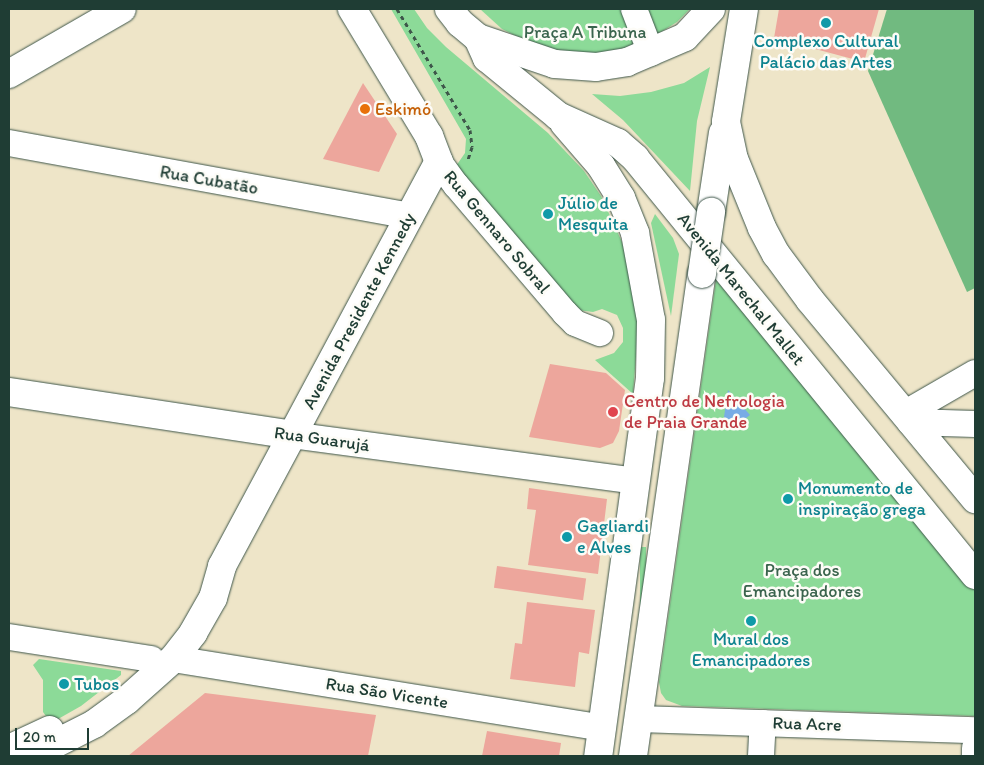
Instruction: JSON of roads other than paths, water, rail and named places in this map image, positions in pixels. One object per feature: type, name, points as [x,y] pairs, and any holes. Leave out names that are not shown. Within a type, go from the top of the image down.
[{"type":"main road","points":[[9,74],[122,9]]},
{"type":"main road","name":"Rua Gennaro Sobral","points":[[352,9],[430,136],[439,162]]},
{"type":"main road","points":[[449,9],[460,23],[478,38],[520,54],[555,64],[596,67],[627,62],[685,37],[711,9]]},
{"type":"main road","points":[[633,756],[720,142],[726,122],[744,9]]},
{"type":"main road","name":"Avenida Marechal Mallet","points":[[478,38],[487,58],[558,116],[618,143],[635,158],[975,575]]},
{"type":"main road","points":[[558,116],[601,166],[621,198],[635,232],[644,270],[651,320],[652,352],[598,756]]},
{"type":"main road","points":[[726,122],[734,159],[742,183],[776,254],[810,300],[975,500]]},
{"type":"main road","name":"Avenida Presidente Kennedy","points":[[31,756],[94,724],[121,705],[162,659],[171,637],[203,588],[222,566],[439,162]]},
{"type":"main road","name":"Rua Guarujá","points":[[9,392],[292,435]]},
{"type":"main road","name":"Avenida Presidente Kennedy","points":[[9,749],[86,711],[162,659]]},
{"type":"street","points":[[634,9],[651,53]]},
{"type":"street","name":"Rua Cubatão","points":[[9,144],[410,216]]},
{"type":"street","name":"Rua Gennaro Sobral","points":[[439,162],[456,185],[574,323],[600,333]]},
{"type":"street","points":[[907,418],[975,373]]},
{"type":"street","points":[[907,418],[975,424]]},
{"type":"street","name":"Rua Guarujá","points":[[292,435],[636,481]]},
{"type":"street","name":"Rua São Vicente","points":[[9,637],[602,728]]},
{"type":"street","name":"Rua Acre","points":[[639,719],[975,730]]},
{"type":"street","points":[[761,756],[763,723]]},
{"type":"street","points":[[975,748],[975,756]]},
{"type":"water","points":[[728,390],[750,415],[732,429],[724,417]]},
{"type":"place","name":"Complexo Cultural Palácio das Artes","points":[[826,23]]},
{"type":"place","name":"Eskimó","points":[[365,109]]},
{"type":"place","name":"Júlio de Mesquita","points":[[548,214]]},
{"type":"place","name":"Centro de Nefrologia de Praia Grande","points":[[613,412]]},
{"type":"place","name":"Monumento de inspiração grega","points":[[788,499]]},
{"type":"place","name":"Gagliardi e Alves","points":[[567,537]]},
{"type":"place","name":"Mural dos Emancipadores","points":[[751,621]]},
{"type":"place","name":"Tubos","points":[[64,684]]},
{"type":"park label","name":"Praça A Tribuna","points":[[585,32]]},
{"type":"park label","name":"Praça dos Emancipadores","points":[[802,581]]}]
